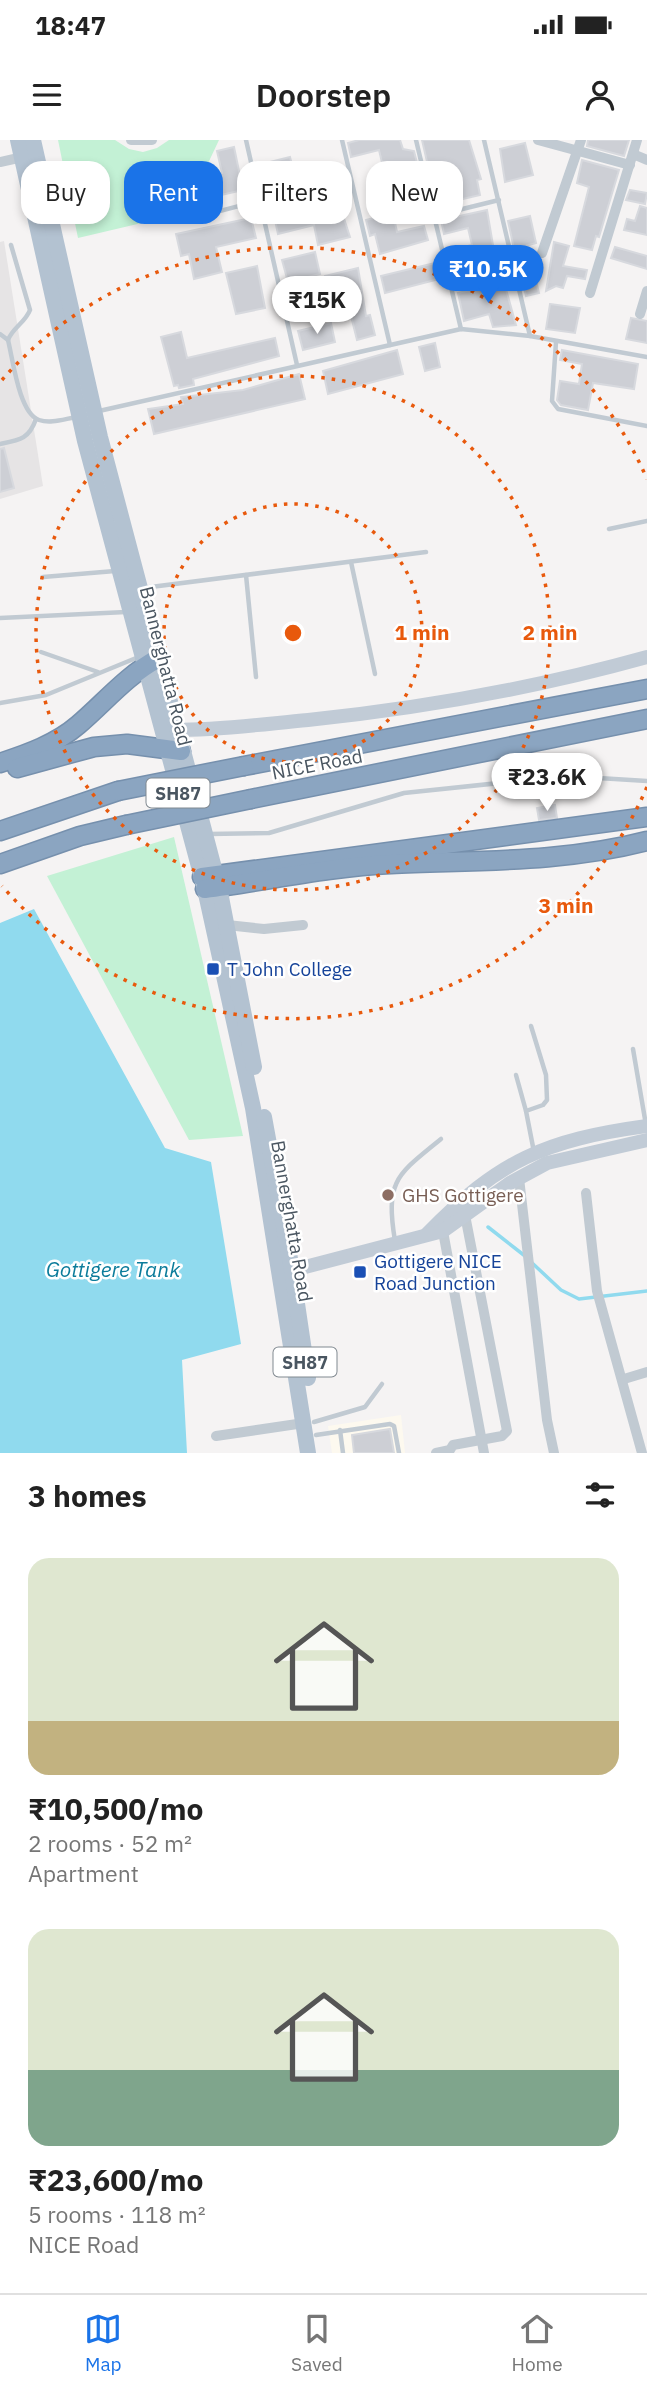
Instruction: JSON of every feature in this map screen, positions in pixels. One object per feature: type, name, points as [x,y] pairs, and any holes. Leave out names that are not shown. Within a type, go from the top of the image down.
[{"type":"highway","points":[[0,763],[33,751],[77,727],[148,660]]},
{"type":"highway","name":"NICE Road","points":[[0,831],[118,791],[647,689]]},
{"type":"highway","name":"NICE Road","points":[[0,864],[80,836],[126,825],[647,719]]},
{"type":"highway","points":[[0,774],[94,747],[127,744],[173,751]]},
{"type":"highway","points":[[211,882],[647,817]]},
{"type":"highway","points":[[211,882],[388,864],[503,862],[620,848],[647,841]]},
{"type":"main road","name":"Bannerghatta Road","points":[[18,140],[30,150],[119,570],[132,590],[130,612],[175,730],[173,751],[204,834],[253,1108],[286,1272]]},
{"type":"main road","name":"Bannerghatta Road","points":[[87,414],[148,660],[211,882],[227,925],[311,1427],[318,1453]]},
{"type":"main road","points":[[175,730],[209,730],[379,712],[557,682],[647,657]]},
{"type":"main road","points":[[442,1225],[481,1184],[534,1153],[549,1146],[647,1126]]},
{"type":"main road","points":[[286,1272],[396,1245],[427,1234],[465,1215],[519,1178],[564,1157],[647,1140]]},
{"type":"main road","name":"Bannerghatta Road","points":[[308,1453],[311,1427]]},
{"type":"street","points":[[131,140],[152,140]]},
{"type":"street","points":[[538,140],[577,151],[647,160]]},
{"type":"street","points":[[542,253],[581,140]]},
{"type":"street","points":[[590,293],[638,140]]},
{"type":"street","points":[[0,162],[30,150]]},
{"type":"street","points":[[640,314],[647,291]]},
{"type":"street","points":[[227,925],[264,929],[303,925]]},
{"type":"street","points":[[519,1178],[547,1420],[554,1453]]},
{"type":"street","points":[[586,1193],[598,1298],[624,1379],[642,1453]]},
{"type":"street","points":[[436,1453],[450,1450],[453,1445],[502,1436],[507,1431],[465,1215]]},
{"type":"street","points":[[442,1225],[484,1453]]},
{"type":"street","points":[[624,1379],[647,1372]]},
{"type":"street","points":[[216,1436],[311,1427]]},
{"type":"lane","points":[[246,140],[250,161]]},
{"type":"lane","points":[[342,140],[390,345]]},
{"type":"lane","points":[[416,140],[421,161]]},
{"type":"lane","points":[[484,140],[530,336]]},
{"type":"lane","points":[[463,209],[499,200]]},
{"type":"lane","points":[[263,224],[297,365]]},
{"type":"lane","points":[[436,224],[461,329]]},
{"type":"lane","points":[[11,245],[30,310],[26,320],[12,330],[8,340],[27,411],[37,419],[51,422],[461,329],[530,336],[647,356]]},
{"type":"lane","points":[[0,334],[8,340]]},
{"type":"lane","points":[[556,342],[552,401],[558,409],[647,426]]},
{"type":"lane","points":[[0,444],[22,440],[30,434],[37,419]]},
{"type":"lane","points":[[610,529],[647,521]]},
{"type":"lane","points":[[132,590],[426,552]]},
{"type":"lane","points":[[351,562],[375,674]]},
{"type":"lane","points":[[43,578],[119,570]]},
{"type":"lane","points":[[247,575],[256,677]]},
{"type":"lane","points":[[0,618],[130,612]]},
{"type":"lane","points":[[41,652],[99,672]]},
{"type":"lane","points":[[0,703],[46,695],[99,672],[148,660]]},
{"type":"lane","points":[[204,834],[270,833],[353,806],[416,792],[566,776],[647,781]]},
{"type":"lane","points":[[526,1111],[543,1105],[547,1100],[546,1075],[531,1026]]},
{"type":"lane","points":[[633,1049],[647,1126]]},
{"type":"lane","points":[[516,1075],[534,1153]]},
{"type":"lane","points":[[396,1245],[391,1218],[393,1187],[402,1170],[441,1139]]},
{"type":"lane","points":[[311,1427],[365,1407],[382,1384]]},
{"type":"lane","points":[[311,1427],[340,1430],[393,1424],[399,1453]]},
{"type":"lane","points":[[340,1430],[343,1453]]},
{"type":"shaded area","points":[[4,241],[43,486],[0,499],[0,242]]},
{"type":"shaded area","points":[[401,1415],[405,1453],[332,1453],[328,1426]]},
{"type":"green space","points":[[58,140],[115,140],[129,149],[143,152],[157,148],[169,140],[219,140],[209,161],[124,161],[124,224],[138,224],[78,238],[75,224],[110,224],[110,161],[62,161]]},
{"type":"green space","points":[[174,837],[243,1136],[189,1140],[47,876]]},
{"type":"water","name":"Gottigere Tank","points":[[34,909],[165,1148],[211,1162],[241,1344],[182,1360],[187,1453],[0,1453],[0,923]]},
{"type":"building","points":[[359,140],[400,140],[403,149],[414,151],[416,161],[382,161],[379,150],[351,157],[348,143]]},
{"type":"building","points":[[422,140],[469,140],[481,179],[477,180],[480,195],[463,199],[463,161],[427,161]]},
{"type":"building","points":[[588,140],[629,140],[624,156],[587,146]]},
{"type":"building","points":[[525,143],[533,175],[505,182],[500,149]]},
{"type":"building","points":[[234,147],[237,191],[223,195],[223,161],[219,161],[217,151]]},
{"type":"building","points":[[290,157],[291,161],[274,161]]},
{"type":"building","points":[[582,160],[619,170],[599,237],[596,236],[592,250],[574,246],[589,187],[577,183]]},
{"type":"building","points":[[630,190],[647,193],[645,204],[626,200]]},
{"type":"building","points":[[640,206],[647,208],[647,235],[624,230],[627,219],[635,221]]},
{"type":"building","points":[[487,210],[494,251],[473,256],[476,270],[455,275],[451,250],[472,245],[468,228],[444,234],[442,224],[463,224],[463,215]]},
{"type":"building","points":[[530,216],[536,243],[514,249],[508,221]]},
{"type":"building","points":[[237,221],[237,224],[252,224],[256,238],[216,247],[222,272],[194,279],[189,254],[181,256],[176,234]]},
{"type":"building","points":[[276,224],[346,224],[350,237],[318,245],[314,225],[278,234]]},
{"type":"building","points":[[367,224],[395,224],[397,232],[424,226],[428,240],[380,254],[375,234],[370,236]]},
{"type":"building","points":[[554,242],[569,246],[563,266],[587,270],[585,279],[567,276],[563,288],[556,286],[546,291]]},
{"type":"building","points":[[615,247],[647,256],[647,269],[611,258]]},
{"type":"building","points":[[315,252],[320,274],[288,282],[282,260]]},
{"type":"building","points":[[435,263],[439,279],[385,293],[381,276]]},
{"type":"building","points":[[257,266],[265,308],[236,314],[226,273]]},
{"type":"building","points":[[358,268],[366,316],[370,315],[375,335],[357,340],[351,316],[333,320],[325,276]]},
{"type":"building","points":[[535,276],[539,293],[526,296],[522,279]]},
{"type":"building","points":[[504,282],[516,325],[493,327],[489,314],[464,321],[458,293]]},
{"type":"building","points":[[550,304],[580,308],[575,333],[546,329]]},
{"type":"building","points":[[631,318],[647,321],[647,343],[626,339]]},
{"type":"building","points":[[331,323],[335,342],[303,350],[298,331]]},
{"type":"building","points":[[181,332],[187,358],[275,338],[279,356],[193,379],[194,385],[179,388],[178,385],[174,386],[161,337]]},
{"type":"building","points":[[435,343],[440,367],[425,371],[419,347]]},
{"type":"building","points":[[397,350],[403,374],[328,394],[323,371]]},
{"type":"building","points":[[562,350],[638,364],[634,389],[593,383],[588,410],[561,405],[557,400],[560,381],[579,384],[582,364],[560,360]]},
{"type":"building","points":[[299,374],[305,399],[154,434],[148,409],[183,404],[181,397],[243,390]]},
{"type":"building","points":[[4,448],[14,488],[0,492],[0,449]]},
{"type":"building","points":[[555,805],[557,818],[539,820],[537,808]]},
{"type":"building","points":[[390,1429],[394,1453],[354,1453],[352,1435]]},
{"type":"waterway","points":[[488,1227],[525,1256]]},
{"type":"waterway","points":[[530,1261],[561,1290],[579,1299],[647,1291]]},
{"type":"place","name":"T John College","points":[[213,969]]},
{"type":"place","name":"GHS Gottigere","points":[[388,1195]]},
{"type":"place","name":"Gottigere NICE Road Junction","points":[[360,1272]]}]
